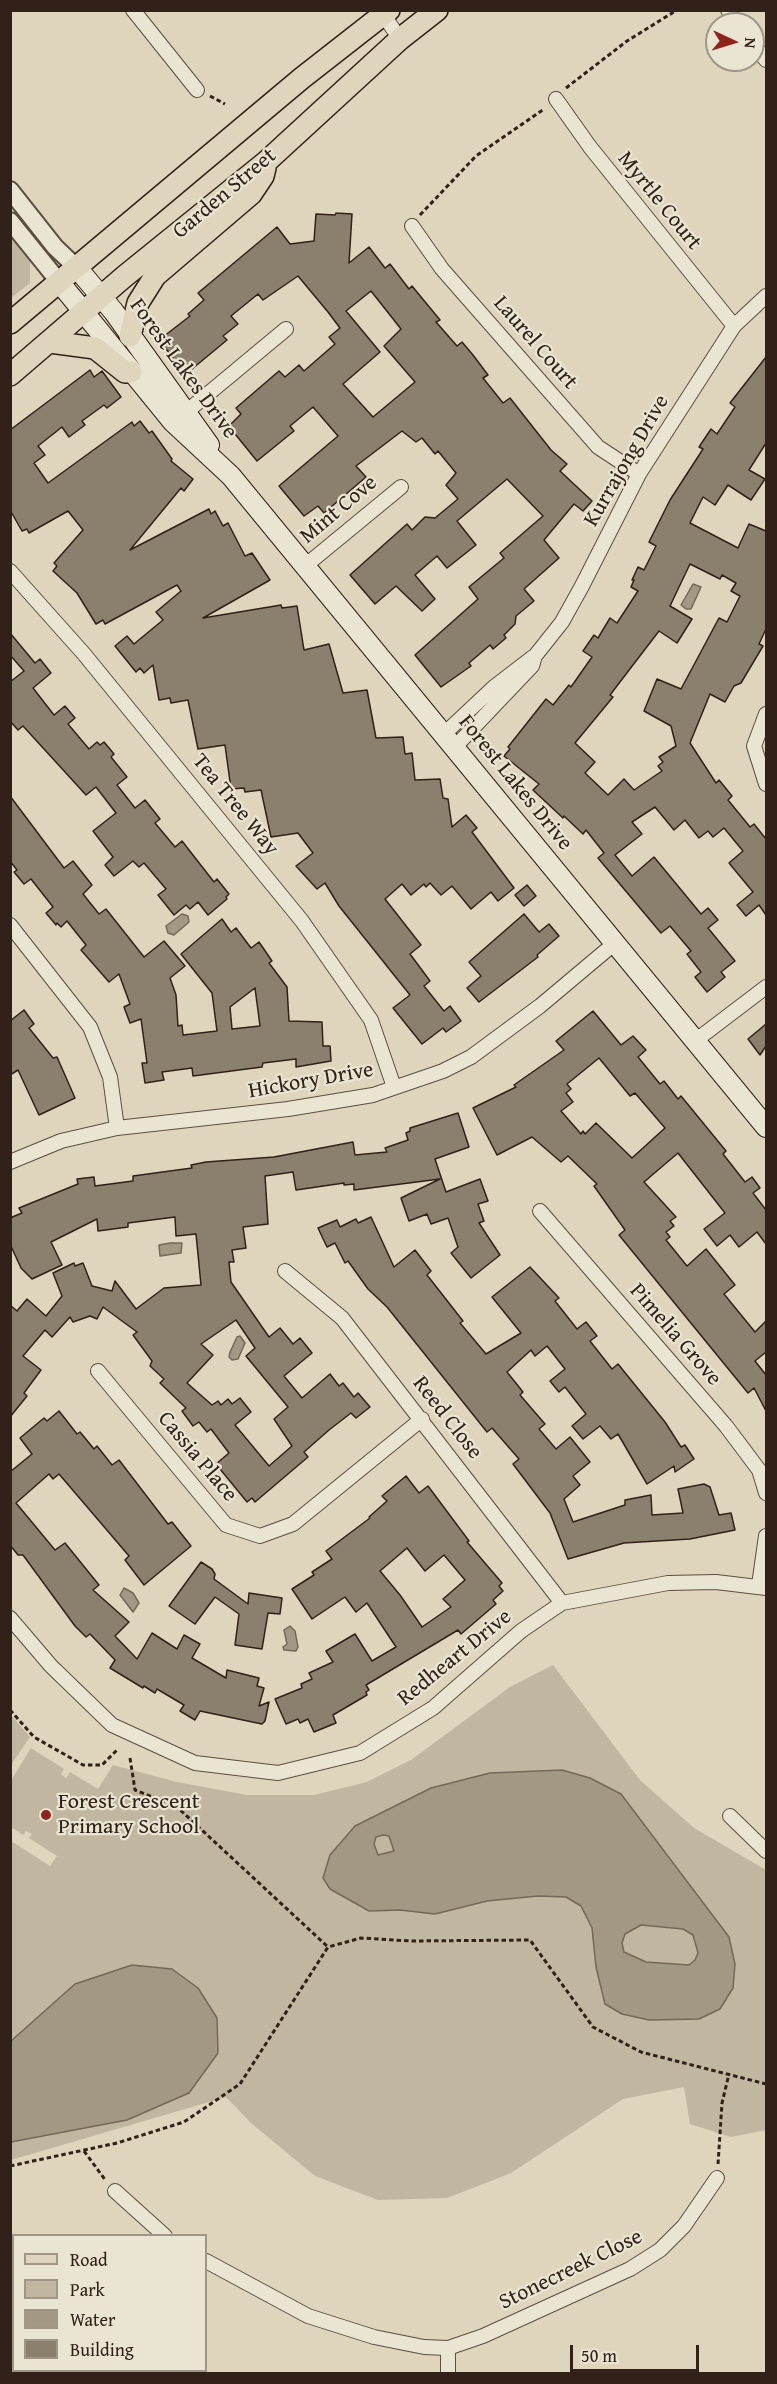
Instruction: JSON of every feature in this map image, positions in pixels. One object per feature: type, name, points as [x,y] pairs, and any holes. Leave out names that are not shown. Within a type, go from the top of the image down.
[{"type":"main road","name":"Garden Street","points":[[10,323],[78,269],[293,85],[384,12]]},
{"type":"main road","name":"Garden Street","points":[[10,375],[266,162],[431,12]]},
{"type":"main road","points":[[130,336],[138,303],[155,276],[251,194],[263,176],[266,162]]},
{"type":"main road","name":"Forest Lakes Drive","points":[[78,269],[130,336],[180,417]]},
{"type":"main road","name":"Forest Lakes Drive","points":[[60,283],[131,372],[180,417],[225,470],[766,1127]]},
{"type":"main road","points":[[50,342],[95,348],[125,372],[131,372]]},
{"type":"street","points":[[133,10],[197,90]]},
{"type":"street","points":[[384,12],[400,39]]},
{"type":"street","name":"Myrtle Court","points":[[556,99],[590,147],[734,326]]},
{"type":"street","points":[[10,190],[56,247],[78,269]]},
{"type":"street","points":[[10,221],[60,283]]},
{"type":"street","name":"Laurel Court","points":[[412,226],[442,269],[598,447],[639,474]]},
{"type":"street","name":"Kurrajong Drive","points":[[449,741],[518,682],[532,666],[535,656],[562,622],[639,474],[734,326],[766,296]]},
{"type":"street","points":[[180,417],[286,329]]},
{"type":"street","name":"Mint Cove","points":[[305,566],[400,487]]},
{"type":"street","name":"Tea Tree Way","points":[[10,571],[84,654],[302,921],[371,1020],[394,1087]]},
{"type":"street","points":[[766,714],[754,746],[766,784]]},
{"type":"street","points":[[10,925],[90,1027],[110,1077],[117,1128]]},
{"type":"street","name":"Hickory Drive","points":[[10,1162],[61,1141],[117,1128],[288,1109],[373,1095],[443,1071],[471,1057],[540,1006],[615,943]]},
{"type":"street","points":[[695,1041],[766,987]]},
{"type":"street","name":"Pimelia Grove","points":[[540,1211],[726,1426],[759,1470],[766,1493]]},
{"type":"street","name":"Reed Close","points":[[285,1271],[342,1318],[562,1603]]},
{"type":"street","name":"Cassia Place","points":[[98,1371],[226,1525],[260,1536],[294,1524],[422,1419]]},
{"type":"street","points":[[763,1586],[766,1536]]},
{"type":"street","name":"Redheart Drive","points":[[10,1618],[51,1666],[112,1725],[195,1763],[278,1773],[360,1753],[433,1708],[521,1631],[562,1603],[668,1583],[763,1586]]},
{"type":"street","points":[[730,1816],[766,1851]]},
{"type":"street","name":"Stonecreek Close","points":[[207,2262],[308,2316],[374,2337],[424,2347],[448,2348],[483,2336],[630,2269],[660,2250],[684,2226],[717,2178]]},
{"type":"street","points":[[115,2191],[164,2234]]},
{"type":"street","points":[[448,2348],[448,2373]]},
{"type":"path","points":[[412,226],[426,206],[476,156],[556,99],[573,81],[627,41],[677,10]]},
{"type":"path","points":[[10,1710],[34,1737],[83,1765],[102,1765],[108,1762],[117,1750]]},
{"type":"path","points":[[130,1758],[135,1790],[177,1807],[327,1947]]},
{"type":"path","points":[[10,2166],[84,2151],[184,2122],[240,2084],[327,1947],[361,1938],[411,1941],[530,1940],[593,2027],[640,2052],[766,2084]]},
{"type":"path","points":[[717,2178],[721,2111],[729,2074]]},
{"type":"path","points":[[84,2151],[115,2191]]},
{"type":"green space","points":[[11,230],[25,248],[30,260],[30,283],[11,298]]},
{"type":"green space","points":[[553,1665],[640,1780],[694,1828],[766,1870],[766,2130],[731,2137],[690,2124],[684,2087],[623,2099],[511,2173],[447,2198],[378,2200],[315,2176],[251,2123],[226,2097],[11,2160],[11,1841],[50,1866],[57,1856],[29,1838],[32,1834],[26,1831],[23,1835],[11,1827],[10,1782],[31,1748],[64,1769],[61,1774],[66,1778],[70,1772],[98,1789],[113,1765],[177,1782],[247,1795],[314,1795],[367,1782],[411,1760],[510,1687]]},
{"type":"green space","points":[[10,1714],[30,1737],[11,1765],[10,1764]]},
{"type":"water","points":[[693,584],[701,587],[691,609],[686,609],[681,605]]},
{"type":"water","points":[[182,914],[188,916],[189,922],[174,935],[168,933],[166,926]]},
{"type":"water","points":[[182,1243],[181,1253],[160,1256],[159,1245]]},
{"type":"water","points":[[240,1336],[245,1343],[238,1359],[232,1360],[229,1357],[230,1352],[237,1337]]},
{"type":"water","points":[[124,1588],[133,1593],[139,1603],[133,1612],[120,1595]]},
{"type":"water","points":[[290,1626],[295,1631],[298,1647],[296,1651],[284,1650],[283,1647],[287,1644],[284,1630]]},
{"type":"water","points":[[562,1770],[590,1778],[621,1794],[729,1937],[735,1964],[733,1988],[720,2009],[699,2019],[649,2020],[622,2014],[605,2004],[596,1967],[592,1928],[581,1906],[566,1897],[538,1896],[487,1901],[435,1914],[400,1910],[369,1911],[330,1889],[323,1878],[330,1855],[355,1826],[431,1788],[490,1773]],"holes":[[[389,1836],[394,1851],[378,1855],[374,1844],[376,1837]],[[641,1925],[683,1929],[693,1935],[698,1953],[695,1960],[689,1965],[646,1962],[624,1952],[622,1943],[625,1934]]]},
{"type":"water","points":[[132,1965],[172,1969],[198,1988],[217,2018],[218,2053],[189,2093],[127,2120],[11,2142],[11,2041],[75,1984]]},
{"type":"building","points":[[336,213],[352,214],[349,263],[369,247],[385,268],[390,264],[409,289],[412,286],[440,320],[436,322],[457,346],[462,342],[473,355],[488,375],[483,378],[503,403],[510,398],[551,450],[567,464],[560,471],[592,501],[583,511],[574,504],[544,540],[559,558],[524,589],[534,601],[516,616],[515,624],[504,635],[506,638],[493,649],[490,645],[469,663],[471,666],[441,687],[415,655],[478,599],[469,587],[504,558],[500,553],[543,516],[507,479],[457,521],[476,545],[447,568],[437,556],[415,575],[435,599],[422,611],[396,586],[375,604],[350,575],[407,524],[412,530],[425,517],[435,518],[458,499],[446,485],[456,473],[438,451],[435,454],[422,438],[416,442],[402,431],[356,466],[366,477],[324,513],[318,506],[304,516],[279,486],[338,436],[313,407],[290,426],[294,431],[257,461],[231,429],[231,424],[241,414],[236,408],[279,371],[285,377],[299,365],[304,371],[335,344],[329,337],[340,328],[328,312],[298,276],[263,300],[258,294],[231,316],[238,324],[223,336],[227,340],[186,374],[159,340],[190,316],[188,314],[204,300],[198,293],[277,227],[290,244],[314,241],[316,214],[335,215]],"holes":[[[371,291],[401,329],[384,346],[415,382],[373,417],[343,384],[380,352],[346,311]]]},
{"type":"building","points":[[766,357],[766,443],[749,470],[765,479],[751,500],[728,485],[715,505],[703,497],[690,523],[738,548],[749,524],[766,531],[766,629],[759,644],[763,646],[741,683],[734,686],[725,702],[710,694],[690,743],[716,783],[719,780],[732,796],[728,800],[750,827],[754,824],[766,839],[766,915],[759,905],[746,916],[737,905],[753,892],[729,863],[743,851],[724,828],[713,837],[708,831],[699,838],[685,820],[674,830],[655,807],[632,822],[642,834],[615,855],[632,876],[654,857],[701,914],[708,908],[718,920],[708,928],[735,961],[721,972],[725,977],[707,992],[695,977],[701,972],[687,954],[691,951],[670,926],[661,933],[598,858],[604,853],[586,830],[583,834],[564,816],[563,818],[533,790],[539,784],[504,756],[510,749],[508,747],[546,699],[553,705],[569,685],[571,687],[592,657],[583,651],[594,635],[598,638],[610,618],[617,623],[638,591],[631,587],[634,580],[632,580],[638,567],[644,570],[656,546],[649,542],[670,500],[703,449],[699,447],[711,429],[717,434],[735,407],[730,403]],"holes":[[[690,564],[720,579],[722,575],[736,583],[731,591],[740,596],[727,622],[719,618],[681,689],[657,679],[644,711],[671,726],[676,746],[659,757],[663,762],[658,766],[662,771],[634,790],[624,779],[608,795],[585,773],[595,762],[575,743],[613,697],[610,695],[659,631],[677,643],[692,619],[670,606]]]},
{"type":"building","points":[[90,370],[94,377],[102,371],[121,397],[107,408],[104,405],[82,421],[85,425],[69,437],[62,427],[38,446],[45,455],[34,463],[48,483],[132,422],[134,426],[140,421],[149,433],[152,431],[172,459],[171,461],[193,479],[184,491],[181,488],[130,550],[209,509],[211,514],[215,511],[223,526],[228,523],[245,556],[252,553],[270,580],[203,618],[281,605],[282,608],[297,606],[304,650],[329,644],[343,693],[367,690],[376,738],[403,737],[405,754],[412,753],[415,780],[440,779],[443,798],[448,799],[452,827],[466,815],[477,828],[472,832],[514,888],[498,901],[491,892],[471,909],[452,886],[441,895],[430,883],[426,887],[424,884],[411,895],[402,884],[385,899],[421,945],[410,954],[430,981],[424,986],[444,1011],[450,1006],[461,1021],[446,1032],[443,1028],[422,1044],[393,1008],[410,995],[339,906],[325,883],[317,889],[296,866],[313,853],[298,833],[271,837],[261,790],[245,792],[244,788],[231,789],[225,745],[198,749],[188,700],[171,703],[170,698],[159,700],[153,665],[144,673],[140,668],[136,672],[115,646],[127,636],[134,644],[163,620],[156,612],[181,591],[177,585],[105,624],[103,620],[96,624],[77,593],[53,571],[57,566],[54,563],[83,530],[68,511],[29,533],[27,529],[22,531],[10,510],[10,430]]},
{"type":"building","points":[[10,633],[35,663],[40,659],[51,673],[33,688],[54,715],[65,706],[75,718],[68,724],[89,749],[97,742],[100,745],[104,742],[114,754],[111,757],[127,777],[117,785],[135,808],[145,800],[160,819],[155,823],[175,847],[182,841],[214,882],[217,879],[229,894],[227,899],[208,915],[198,902],[190,909],[186,905],[174,915],[158,895],[166,889],[144,863],[139,867],[133,861],[114,876],[105,865],[113,857],[93,831],[116,813],[96,787],[86,795],[23,726],[18,730],[10,721],[10,682],[24,671],[10,655]]},
{"type":"building","points":[[10,796],[64,868],[73,861],[92,885],[83,894],[99,914],[106,909],[144,957],[164,941],[185,966],[170,978],[176,995],[178,1026],[182,1025],[183,1035],[217,1031],[212,993],[181,954],[222,919],[231,932],[236,928],[251,948],[259,942],[272,961],[269,963],[287,987],[289,1021],[322,1022],[323,1046],[330,1046],[331,1061],[296,1067],[296,1059],[263,1063],[262,1067],[193,1076],[192,1068],[162,1072],[164,1080],[145,1083],[142,1063],[147,1063],[141,1019],[130,1023],[124,1007],[130,1004],[119,974],[109,982],[81,950],[86,945],[67,921],[61,927],[57,923],[56,925],[46,913],[53,907],[31,879],[24,884],[14,872],[17,870],[10,861]],"holes":[[[255,988],[260,1026],[232,1029],[230,1007]]]},
{"type":"building","points":[[527,885],[536,896],[524,906],[515,895]]},
{"type":"building","points":[[524,914],[539,932],[549,924],[559,936],[537,955],[538,957],[479,1002],[467,988],[481,976],[469,962]]},
{"type":"building","points":[[24,1010],[34,1024],[29,1028],[53,1058],[57,1057],[75,1098],[39,1115],[18,1070],[10,1075],[10,1021]]},
{"type":"building","points":[[593,1011],[621,1045],[633,1036],[646,1050],[638,1057],[660,1084],[664,1081],[678,1099],[681,1096],[726,1151],[723,1154],[745,1182],[752,1177],[760,1188],[753,1193],[766,1210],[766,1244],[757,1232],[739,1247],[730,1235],[717,1246],[704,1229],[725,1213],[678,1153],[644,1182],[676,1217],[670,1221],[674,1226],[666,1232],[670,1237],[666,1240],[687,1266],[706,1249],[735,1285],[724,1294],[755,1332],[766,1321],[766,1352],[755,1361],[766,1375],[766,1411],[754,1388],[748,1393],[619,1235],[625,1230],[594,1186],[597,1184],[568,1156],[561,1162],[532,1137],[497,1155],[473,1108],[516,1087],[514,1085],[564,1050],[556,1041]],"holes":[[[599,1058],[630,1096],[635,1093],[665,1128],[632,1158],[596,1123],[585,1134],[583,1131],[581,1134],[561,1111],[573,1102],[566,1093],[571,1089],[567,1084]]]},
{"type":"building","points":[[766,1024],[766,1046],[760,1055],[748,1039]]},
{"type":"building","points":[[458,1113],[469,1147],[435,1159],[446,1192],[480,1179],[488,1201],[478,1204],[484,1221],[479,1223],[500,1255],[471,1278],[451,1253],[458,1247],[448,1218],[431,1224],[427,1214],[409,1221],[401,1198],[440,1179],[354,1190],[354,1184],[344,1185],[344,1183],[296,1190],[293,1172],[265,1176],[268,1224],[243,1227],[246,1248],[232,1250],[234,1262],[229,1262],[231,1282],[269,1337],[280,1328],[293,1344],[300,1338],[312,1353],[284,1376],[302,1398],[330,1374],[339,1386],[343,1383],[354,1397],[358,1393],[370,1407],[356,1418],[351,1413],[329,1430],[304,1452],[308,1457],[255,1502],[252,1498],[247,1502],[216,1464],[229,1453],[211,1429],[207,1432],[199,1422],[193,1426],[182,1411],[186,1408],[160,1383],[164,1379],[150,1366],[152,1361],[133,1335],[137,1332],[103,1307],[97,1319],[90,1316],[73,1322],[70,1317],[52,1337],[45,1330],[23,1356],[41,1370],[24,1393],[27,1396],[10,1417],[10,1305],[17,1311],[27,1299],[46,1316],[62,1296],[53,1273],[74,1263],[75,1266],[83,1263],[92,1286],[112,1291],[115,1281],[136,1309],[164,1288],[201,1285],[196,1234],[176,1236],[175,1217],[128,1223],[128,1227],[98,1231],[97,1219],[51,1242],[62,1265],[32,1279],[21,1268],[10,1244],[10,1218],[22,1213],[19,1208],[78,1184],[77,1179],[94,1177],[95,1186],[133,1181],[133,1176],[192,1168],[191,1165],[206,1162],[274,1157],[353,1142],[355,1155],[387,1152],[385,1148],[408,1140],[406,1133],[410,1131],[410,1128]],"holes":[[[236,1320],[255,1348],[246,1356],[288,1407],[274,1419],[292,1446],[269,1466],[235,1425],[251,1412],[240,1398],[232,1404],[228,1399],[221,1405],[218,1401],[212,1405],[187,1383],[213,1355],[201,1344]]]},
{"type":"building","points":[[371,1217],[394,1267],[415,1250],[431,1271],[427,1275],[463,1321],[460,1323],[486,1354],[521,1333],[492,1297],[530,1267],[559,1298],[555,1301],[577,1329],[586,1322],[597,1336],[590,1341],[612,1369],[618,1364],[665,1422],[681,1447],[685,1445],[694,1459],[675,1472],[674,1466],[647,1484],[618,1434],[611,1439],[600,1426],[583,1439],[572,1426],[586,1414],[565,1387],[559,1392],[550,1381],[565,1369],[547,1346],[535,1356],[531,1350],[507,1372],[523,1392],[520,1395],[545,1424],[539,1429],[556,1449],[570,1437],[590,1462],[573,1476],[580,1485],[564,1499],[573,1522],[625,1505],[625,1500],[651,1495],[652,1515],[683,1513],[678,1489],[704,1484],[710,1487],[719,1515],[731,1513],[735,1530],[690,1539],[624,1543],[568,1559],[550,1513],[513,1464],[519,1459],[492,1428],[487,1432],[387,1307],[368,1289],[348,1261],[345,1263],[335,1243],[327,1247],[318,1228],[337,1220],[340,1227],[356,1219],[358,1223]]},
{"type":"building","points":[[59,1411],[77,1434],[80,1432],[94,1449],[97,1446],[112,1465],[119,1460],[168,1524],[172,1522],[191,1546],[144,1585],[125,1560],[129,1556],[59,1474],[53,1479],[49,1474],[16,1503],[55,1550],[65,1543],[99,1585],[93,1590],[129,1622],[115,1636],[137,1659],[152,1633],[177,1649],[184,1635],[200,1644],[192,1658],[226,1678],[227,1670],[259,1678],[257,1686],[264,1688],[259,1706],[269,1702],[265,1721],[262,1724],[200,1711],[195,1720],[180,1711],[184,1705],[157,1689],[155,1693],[144,1686],[143,1688],[110,1668],[115,1660],[90,1634],[86,1637],[75,1626],[23,1555],[18,1555],[10,1545],[10,1472],[32,1454],[20,1438],[44,1418],[47,1421]]},
{"type":"building","points":[[406,1476],[419,1493],[428,1486],[469,1541],[467,1542],[502,1583],[499,1586],[503,1591],[493,1600],[496,1604],[461,1634],[458,1630],[366,1685],[369,1690],[366,1692],[367,1695],[333,1715],[336,1723],[314,1732],[308,1719],[300,1723],[298,1719],[286,1724],[275,1699],[302,1688],[301,1684],[312,1679],[309,1673],[333,1662],[326,1651],[355,1634],[372,1661],[396,1647],[367,1603],[356,1612],[345,1597],[312,1619],[292,1589],[314,1575],[312,1572],[332,1559],[326,1551],[370,1518],[387,1501],[382,1496]],"holes":[[[407,1548],[425,1571],[444,1555],[465,1580],[443,1599],[451,1607],[422,1627],[380,1571]]]},
{"type":"building","points":[[201,1562],[212,1569],[215,1574],[214,1579],[248,1604],[249,1593],[282,1598],[280,1614],[268,1613],[262,1649],[235,1645],[239,1614],[215,1597],[195,1624],[169,1606]]},
{"type":"place","name":"Forest Crescent Primary School","points":[[46,1815]]}]
